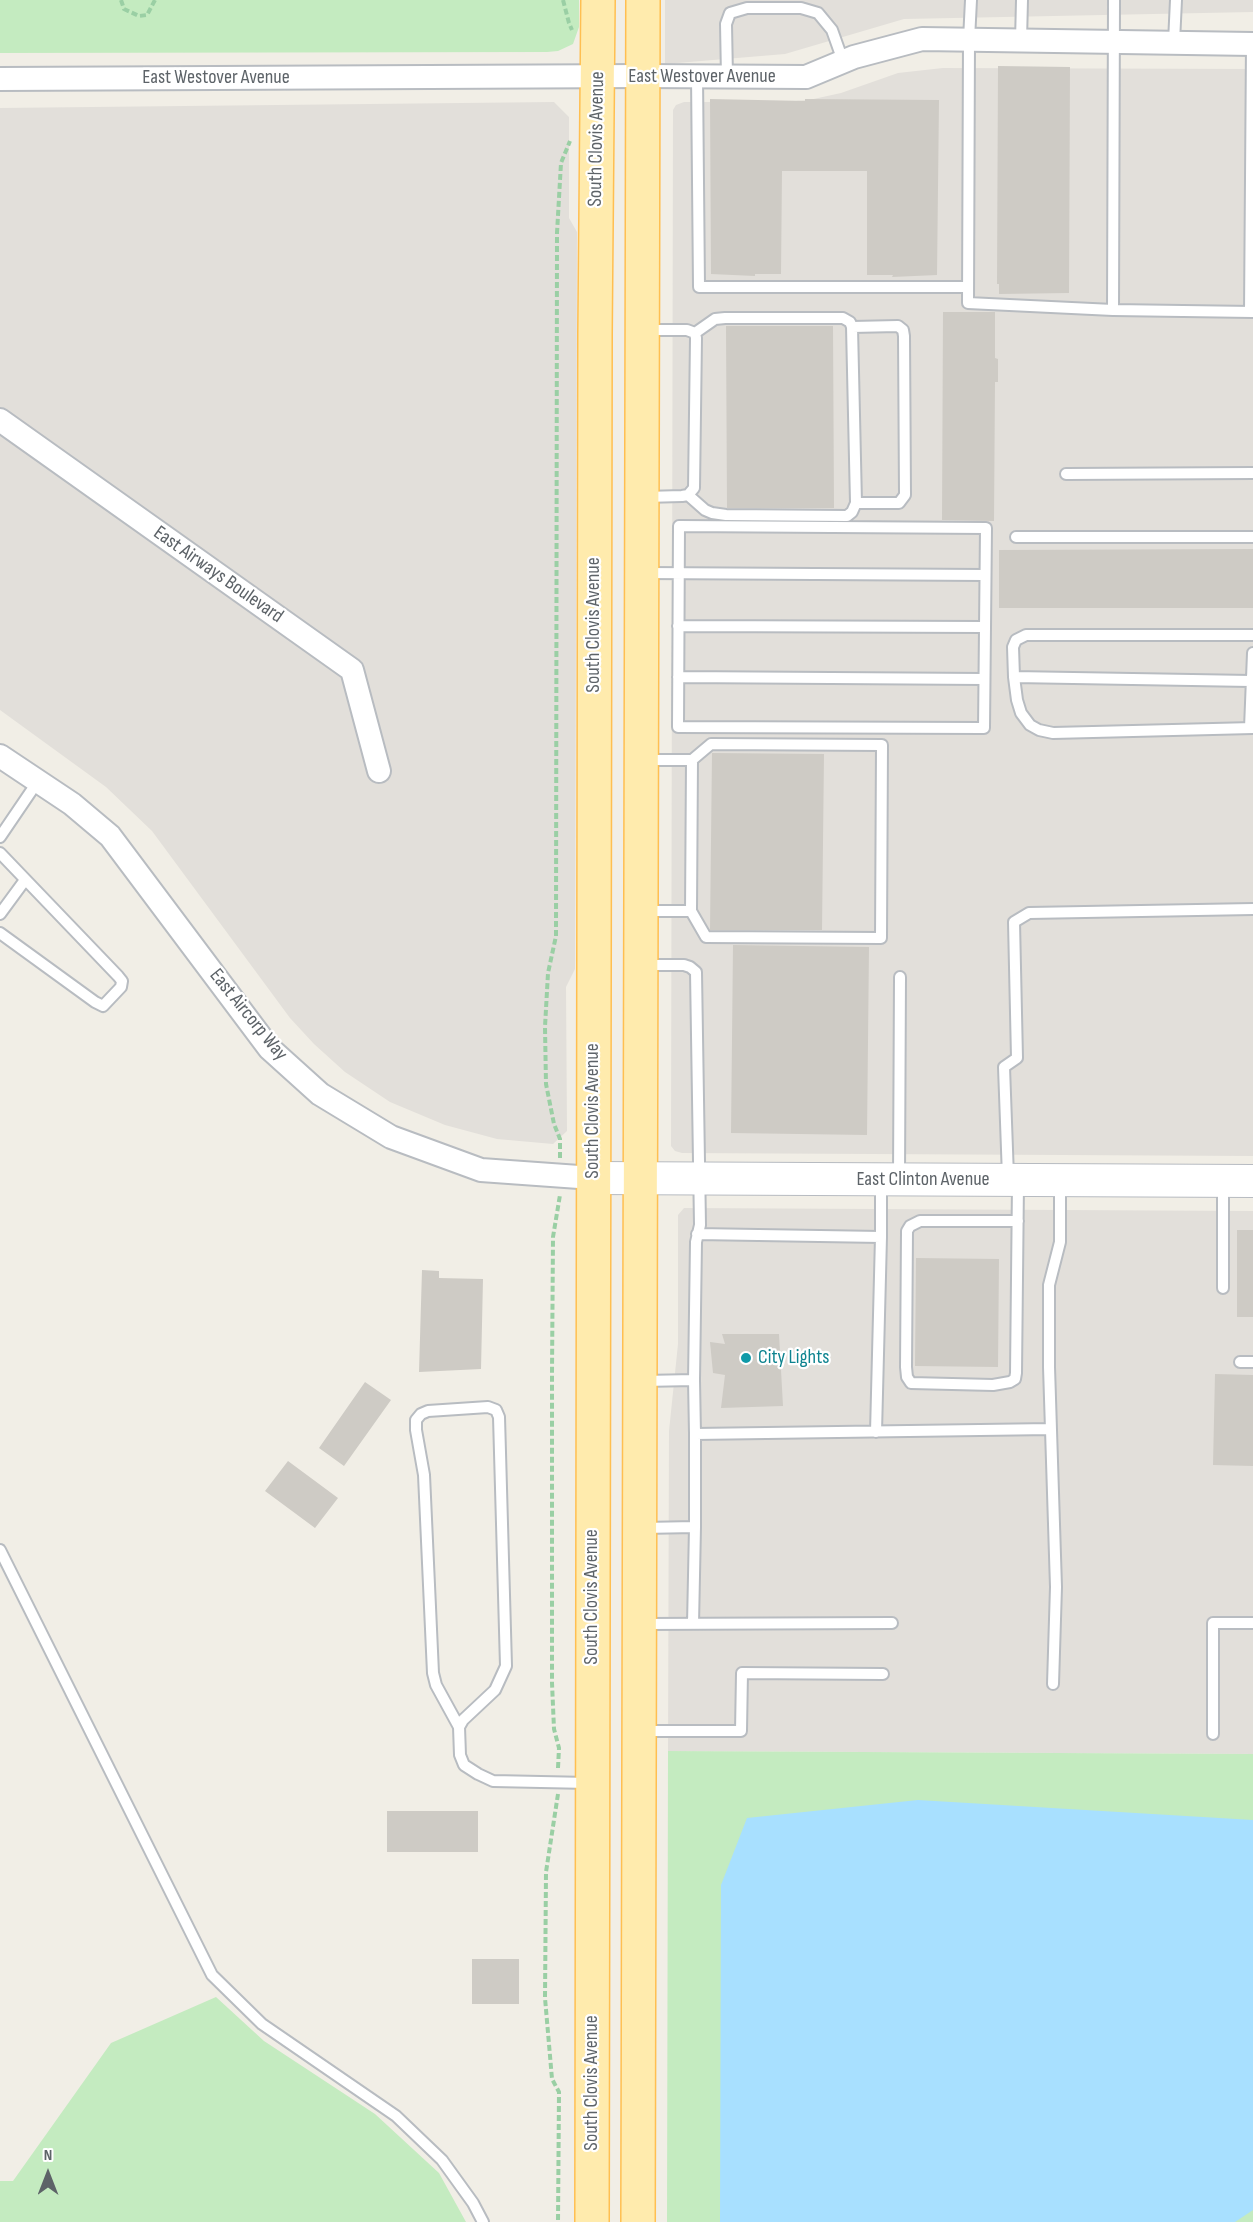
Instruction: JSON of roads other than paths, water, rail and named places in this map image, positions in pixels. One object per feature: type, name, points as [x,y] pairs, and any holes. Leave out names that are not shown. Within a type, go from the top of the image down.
[{"type":"main road","name":"South Clovis Avenue","points":[[592,2222],[595,333],[598,0]]},
{"type":"main road","points":[[638,2222],[643,0]]},
{"type":"main road","points":[[592,1784],[639,1784]]},
{"type":"street","name":"East Westover Avenue","points":[[0,79],[807,77],[843,62],[922,39],[1252,44]]},
{"type":"street","name":"East Airways Boulevard","points":[[0,420],[352,670],[379,771]]},
{"type":"street","name":"East Aircorp Way","points":[[0,756],[72,804],[110,836],[269,1048],[320,1094],[391,1137],[481,1170],[593,1178]]},
{"type":"street","name":"East Clinton Avenue","points":[[593,1178],[1238,1181]]},
{"type":"lane","points":[[971,0],[968,303],[1113,310],[1251,312],[1252,44]]},
{"type":"lane","points":[[1021,41],[1022,0]]},
{"type":"lane","points":[[1113,310],[1114,0]]},
{"type":"lane","points":[[1174,42],[1176,0]]},
{"type":"lane","points":[[727,77],[726,24],[729,13],[747,8],[801,8],[818,13],[832,30],[843,62]]},
{"type":"lane","points":[[697,76],[699,287],[968,287]]},
{"type":"lane","points":[[642,497],[688,495],[705,510],[726,515],[847,516],[852,512],[856,503],[852,327],[850,322],[843,318],[725,318],[715,319],[695,333]]},
{"type":"lane","points":[[852,327],[898,326],[903,330],[904,336],[905,495],[899,503],[856,503]]},
{"type":"lane","points":[[642,330],[687,330],[695,333]]},
{"type":"lane","points":[[688,495],[694,488],[695,333]]},
{"type":"lane","points":[[1066,474],[1253,473]]},
{"type":"lane","points":[[679,526],[986,528],[984,728],[678,727],[679,573],[679,526]]},
{"type":"lane","points":[[1016,537],[1253,537]]},
{"type":"lane","points":[[642,573],[986,575]]},
{"type":"lane","points":[[678,626],[985,627]]},
{"type":"lane","points":[[1253,636],[1026,636],[1014,643],[1017,700],[1024,719],[1030,725],[1046,731],[1251,728],[1253,653]]},
{"type":"lane","points":[[678,677],[984,679]]},
{"type":"lane","points":[[1014,677],[1251,681]]},
{"type":"lane","points":[[641,760],[692,760],[711,744],[882,745],[881,938],[706,937],[691,911],[692,760]]},
{"type":"lane","points":[[0,837],[38,781]]},
{"type":"lane","points":[[0,853],[122,981],[121,987],[103,1006],[0,933]]},
{"type":"lane","points":[[0,914],[25,880]]},
{"type":"lane","points":[[1018,1221],[920,1221],[910,1226],[907,1231],[906,1367],[907,1377],[911,1383],[993,1385],[1015,1379],[1018,1221],[1004,1067],[1017,1058],[1014,922],[1029,913],[1253,909]]},
{"type":"lane","points":[[641,910],[691,911]]},
{"type":"lane","points":[[640,965],[684,965],[696,972],[700,1225],[697,1234],[694,1380],[693,1624]]},
{"type":"lane","points":[[876,1432],[881,1237],[890,1179],[900,977]]},
{"type":"lane","points":[[1053,1684],[1056,1587],[1048,1285],[1060,1242],[1060,1180]]},
{"type":"lane","points":[[1223,1288],[1238,1181]]},
{"type":"lane","points":[[697,1234],[881,1237]]},
{"type":"lane","points":[[1240,1362],[1253,1362]]},
{"type":"lane","points":[[640,1381],[694,1380]]},
{"type":"lane","points":[[459,1726],[495,1690],[506,1666],[499,1417],[496,1410],[488,1407],[428,1411],[416,1420],[424,1475],[433,1673],[436,1685],[459,1726],[460,1755],[464,1765],[478,1774],[493,1781],[592,1784]]},
{"type":"lane","points":[[695,1434],[1051,1429]]},
{"type":"lane","points":[[640,1528],[695,1527]]},
{"type":"lane","points":[[0,1550],[212,1975],[276,2035],[396,2116],[442,2160],[473,2203],[483,2222]]},
{"type":"lane","points":[[639,1624],[892,1623]]},
{"type":"lane","points":[[1213,1734],[1213,1623],[1253,1623]]},
{"type":"lane","points":[[639,1731],[741,1731],[742,1673],[883,1674]]},
{"type":"water","points":[[918,1800],[1253,1820],[1253,2210],[1235,2222],[720,2222],[721,1885],[747,1818]]},
{"type":"place","name":"City Lights","points":[[746,1358]]}]
